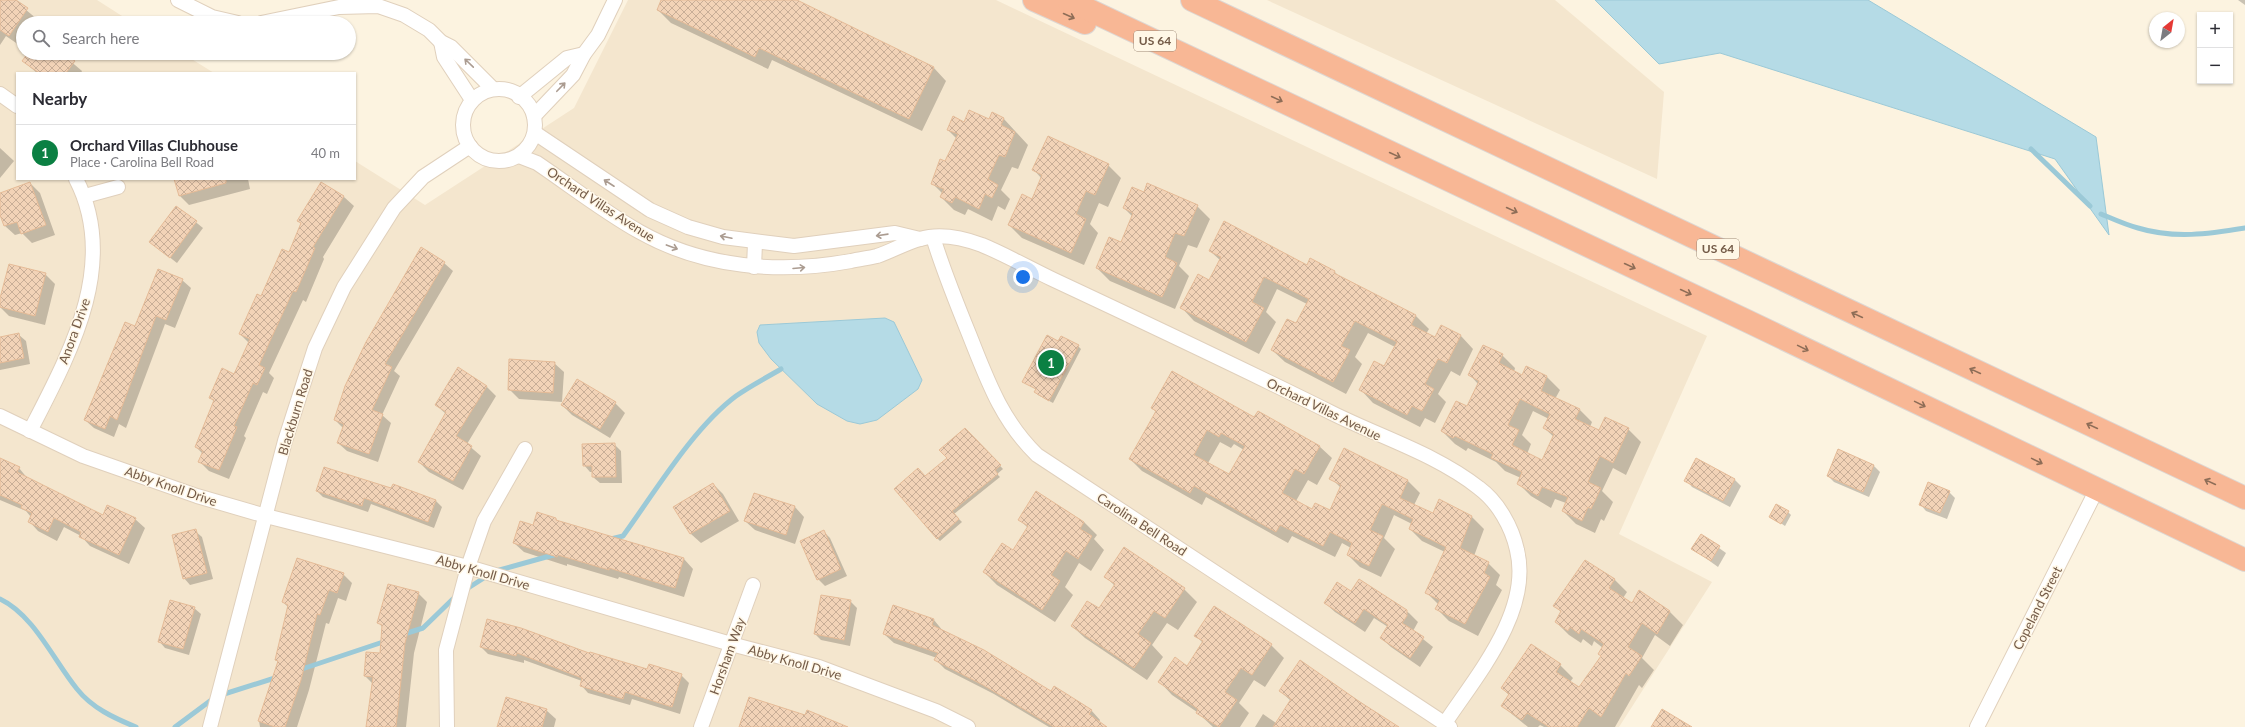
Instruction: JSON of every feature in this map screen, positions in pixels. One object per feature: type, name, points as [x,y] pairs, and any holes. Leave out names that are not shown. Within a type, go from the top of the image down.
[{"type":"highway","points":[[1034,0],[1153,52],[1242,82]]},
{"type":"highway","name":"US 64","points":[[1068,0],[2245,560]]},
{"type":"highway","name":"US 64","points":[[1192,0],[2245,498]]},
{"type":"street","points":[[178,0],[210,16]]},
{"type":"street","points":[[534,116],[573,75],[584,54],[598,35],[615,0]]},
{"type":"street","points":[[295,16],[338,7],[378,6],[404,15],[417,22],[441,42],[451,47],[493,89]]},
{"type":"street","points":[[441,42],[444,57],[472,100]]},
{"type":"street","points":[[519,97],[567,58],[584,54]]},
{"type":"street","points":[[493,89],[506,89],[519,97],[528,103],[534,116],[535,133],[529,147],[519,156],[503,161],[487,159],[477,154],[470,146],[464,135],[462,123],[465,111],[472,100],[482,93],[493,89]]},
{"type":"street","points":[[0,94],[16,105]]},
{"type":"street","name":"Orchard Villas Avenue","points":[[535,133],[650,210],[688,227],[723,237],[794,246],[895,233],[927,238],[970,241],[992,249],[1347,421],[1446,466],[1481,490],[1494,503],[1506,520],[1517,549],[1520,583],[1512,615],[1503,634],[1448,725]]},
{"type":"street","name":"Blackburn Road","points":[[210,727],[285,441],[315,348],[344,287],[382,224],[407,194],[434,168],[470,146]]},
{"type":"street","name":"Orchard Villas Avenue","points":[[519,156],[537,163],[640,233],[670,246],[709,259],[754,267],[795,268],[831,264],[876,256],[927,238]]},
{"type":"street","name":"Anora Drive","points":[[30,431],[56,379],[85,308],[94,255],[91,223],[85,196],[77,180]]},
{"type":"street","points":[[85,196],[118,187]]},
{"type":"street","name":"Carolina Bell Road","points":[[927,238],[942,266],[1001,411],[1021,438],[1037,455],[1448,725]]},
{"type":"street","points":[[754,267],[755,242]]},
{"type":"street","name":"Abby Knoll Drive","points":[[0,416],[83,456],[149,480],[266,516],[468,567],[731,644],[819,667],[936,711],[968,727]]},
{"type":"street","points":[[447,727],[446,650],[468,567],[484,521],[525,449]]},
{"type":"street","name":"Copeland Street","points":[[1977,727],[2097,489]]},
{"type":"street","name":"Horsham Way","points":[[701,727],[753,586]]},
{"type":"shaded area","points":[[0,0],[97,0],[122,16],[16,16],[16,60],[193,60],[212,72],[16,72],[16,180],[356,180],[356,162],[425,205],[574,108],[628,0],[996,0],[1707,336],[1619,534],[1712,582],[1619,727],[0,727]]},
{"type":"shaded area","points":[[1267,0],[1555,0],[1664,92],[1657,179]]},
{"type":"water","points":[[1595,0],[1868,0],[2096,137],[2109,235],[2055,159],[1720,53],[1659,64]]},
{"type":"water","points":[[885,318],[894,322],[922,380],[918,389],[877,420],[860,424],[847,421],[817,404],[771,359],[759,343],[757,332],[760,325]]},
{"type":"building","points":[[0,0],[16,0],[28,8],[23,16],[16,16],[16,26],[9,36],[0,30]]},
{"type":"building","points":[[661,0],[797,0],[934,67],[909,119],[759,48],[755,57],[657,10]]},
{"type":"building","points":[[22,61],[75,61],[67,72],[38,72]]},
{"type":"building","points":[[969,110],[989,119],[992,112],[1004,118],[1001,125],[1015,132],[1005,157],[999,155],[988,179],[998,185],[992,198],[985,194],[979,209],[955,197],[952,203],[940,197],[944,189],[931,184],[940,159],[945,161],[958,134],[947,130],[953,116],[964,122]]},
{"type":"building","points":[[1048,136],[1109,164],[1095,195],[1086,191],[1076,214],[1086,219],[1071,253],[1008,225],[1022,194],[1032,199],[1042,175],[1032,170]]},
{"type":"building","points":[[174,180],[226,180],[226,183],[179,196]]},
{"type":"building","points":[[30,182],[46,225],[21,234],[17,222],[4,226],[0,215],[0,193]]},
{"type":"building","points":[[321,182],[344,196],[313,247],[315,248],[296,292],[293,291],[259,365],[265,368],[257,385],[253,383],[234,426],[237,427],[219,470],[198,462],[203,451],[195,447],[214,400],[209,398],[222,368],[234,374],[250,339],[239,334],[257,294],[261,296],[282,249],[289,252],[301,223],[297,221]]},
{"type":"building","points":[[1147,183],[1198,205],[1184,236],[1175,233],[1165,257],[1177,263],[1162,297],[1096,268],[1109,237],[1121,242],[1133,213],[1123,208],[1132,187],[1144,192]]},
{"type":"building","points":[[176,206],[197,221],[170,258],[149,242]]},
{"type":"building","points":[[1224,221],[1307,265],[1310,258],[1335,271],[1334,273],[1416,315],[1411,325],[1435,337],[1441,325],[1461,335],[1447,363],[1438,359],[1425,384],[1434,389],[1422,411],[1412,406],[1407,415],[1359,390],[1374,361],[1384,366],[1397,342],[1355,321],[1341,346],[1350,350],[1333,382],[1271,350],[1287,319],[1296,323],[1309,299],[1264,277],[1252,302],[1264,308],[1246,342],[1180,308],[1198,274],[1209,280],[1221,257],[1209,251]]},
{"type":"building","points":[[421,247],[445,262],[385,364],[392,367],[372,410],[383,414],[369,454],[337,443],[344,424],[334,420],[345,386],[366,342]]},
{"type":"building","points":[[9,264],[46,273],[35,316],[0,307],[0,298]]},
{"type":"building","points":[[158,269],[183,279],[166,320],[156,316],[117,420],[110,416],[105,429],[84,420],[125,322],[135,326]]},
{"type":"building","points":[[19,333],[24,358],[0,363],[0,337]]},
{"type":"building","points":[[1047,335],[1058,341],[1061,336],[1079,345],[1049,401],[1034,392],[1036,389],[1022,382]]},
{"type":"building","points":[[1483,345],[1503,354],[1499,363],[1522,375],[1526,366],[1547,376],[1541,391],[1580,409],[1575,419],[1599,430],[1605,417],[1629,428],[1613,463],[1600,456],[1588,482],[1601,488],[1591,509],[1588,507],[1582,521],[1562,511],[1568,497],[1542,487],[1538,496],[1517,484],[1522,472],[1491,458],[1493,454],[1455,436],[1453,438],[1441,431],[1456,401],[1467,406],[1479,381],[1468,375]],"holes":[[[1520,399],[1550,414],[1543,428],[1554,434],[1542,460],[1512,445],[1519,430],[1508,425]]]},
{"type":"building","points":[[509,359],[555,362],[553,393],[508,390]]},
{"type":"building","points":[[458,367],[487,386],[456,436],[472,446],[453,481],[418,462],[446,412],[435,405]]},
{"type":"building","points":[[1172,371],[1254,417],[1258,411],[1320,446],[1304,474],[1295,469],[1282,493],[1312,509],[1315,503],[1330,510],[1341,485],[1329,479],[1344,448],[1408,480],[1400,498],[1433,513],[1439,499],[1472,516],[1460,548],[1489,562],[1484,573],[1490,577],[1465,624],[1435,609],[1440,600],[1425,593],[1446,547],[1409,529],[1413,519],[1382,504],[1370,530],[1383,536],[1369,566],[1347,555],[1352,543],[1330,532],[1323,546],[1280,525],[1276,532],[1194,486],[1190,493],[1129,459],[1156,411],[1151,408]],"holes":[[[1207,430],[1219,437],[1221,433],[1245,446],[1229,474],[1194,455]]]},
{"type":"building","points":[[577,379],[616,402],[600,429],[561,405]]},
{"type":"building","points":[[965,428],[1001,465],[995,470],[998,474],[952,511],[959,519],[937,539],[894,489],[918,468],[925,476],[947,458],[939,450]]},
{"type":"building","points":[[615,443],[616,477],[592,477],[592,466],[583,466],[582,444]]},
{"type":"building","points":[[1838,449],[1874,465],[1863,492],[1827,476]]},
{"type":"building","points":[[0,458],[20,467],[17,472],[103,515],[107,505],[136,518],[119,555],[79,537],[81,532],[54,518],[48,532],[28,522],[32,513],[21,508],[22,505],[0,495]]},
{"type":"building","points":[[1696,458],[1735,479],[1723,501],[1684,481]]},
{"type":"building","points":[[324,467],[391,488],[393,484],[436,500],[428,522],[364,498],[362,506],[316,491]]},
{"type":"building","points":[[1928,482],[1950,491],[1940,513],[1919,505]]},
{"type":"building","points":[[713,483],[730,511],[690,534],[673,507]]},
{"type":"building","points":[[1036,491],[1084,522],[1080,529],[1092,536],[1078,559],[1066,551],[1051,575],[1060,581],[1042,610],[983,572],[1002,543],[1013,550],[1028,526],[1018,520]]},
{"type":"building","points":[[754,493],[795,506],[786,535],[744,521]]},
{"type":"building","points":[[1776,504],[1789,511],[1781,524],[1769,517]]},
{"type":"building","points":[[537,512],[556,518],[556,520],[684,558],[675,588],[609,568],[609,570],[558,555],[557,557],[513,543],[520,521],[533,525]]},
{"type":"building","points":[[196,529],[207,573],[183,579],[172,535]]},
{"type":"building","points":[[824,530],[841,569],[817,580],[800,541]]},
{"type":"building","points":[[1701,534],[1720,546],[1711,561],[1691,549]]},
{"type":"building","points":[[1124,547],[1185,588],[1165,618],[1154,611],[1138,634],[1151,643],[1134,668],[1071,626],[1087,601],[1099,608],[1115,584],[1104,577]]},
{"type":"building","points":[[297,558],[344,573],[337,593],[329,590],[320,615],[317,614],[301,680],[285,727],[275,727],[258,721],[278,661],[275,660],[288,605],[282,602]]},
{"type":"building","points":[[1585,560],[1615,579],[1609,588],[1632,603],[1639,590],[1670,611],[1657,634],[1642,623],[1628,647],[1642,656],[1629,676],[1626,673],[1601,717],[1589,708],[1577,727],[1549,727],[1527,713],[1522,720],[1501,706],[1509,694],[1501,688],[1531,644],[1561,664],[1556,672],[1579,687],[1601,656],[1598,654],[1604,644],[1581,629],[1579,634],[1570,627],[1568,631],[1555,622],[1561,611],[1553,606]]},
{"type":"building","points":[[1359,579],[1407,610],[1407,616],[1402,623],[1424,637],[1410,658],[1380,638],[1388,625],[1364,609],[1355,623],[1324,603],[1337,582],[1351,591]]},
{"type":"building","points":[[388,584],[419,592],[405,643],[396,727],[366,727],[373,677],[364,676],[366,652],[380,653],[382,625],[377,623]]},
{"type":"building","points":[[821,595],[851,600],[844,640],[814,634]]},
{"type":"building","points":[[170,600],[195,607],[183,649],[158,642]]},
{"type":"building","points":[[893,605],[934,619],[932,625],[984,650],[1051,691],[1054,686],[1092,710],[1089,714],[1107,727],[1054,727],[983,685],[934,660],[938,653],[883,634]]},
{"type":"building","points":[[1214,606],[1272,644],[1252,675],[1241,668],[1225,692],[1237,700],[1219,727],[1196,713],[1198,709],[1158,682],[1175,657],[1187,666],[1203,641],[1194,636]]},
{"type":"building","points":[[487,619],[521,628],[589,653],[590,652],[647,669],[649,664],[682,674],[672,707],[625,692],[623,699],[580,686],[582,678],[517,653],[516,656],[480,647]]},
{"type":"building","points":[[1300,660],[1399,727],[1273,727],[1291,699],[1279,691]]},
{"type":"building","points":[[506,697],[547,709],[542,727],[497,727]]},
{"type":"building","points":[[749,697],[805,715],[807,710],[848,727],[739,727]]},
{"type":"building","points":[[1662,709],[1692,727],[1651,727]]},
{"type":"waterway","points":[[2031,149],[2090,206]]},
{"type":"waterway","points":[[2101,214],[2133,227],[2165,233],[2205,234],[2245,228]]},
{"type":"waterway","points":[[611,539],[623,536],[675,462],[720,409],[741,392],[781,369]]},
{"type":"waterway","points":[[496,571],[557,554]]},
{"type":"waterway","points":[[465,590],[487,576]]},
{"type":"waterway","points":[[401,635],[423,628],[457,595]]},
{"type":"waterway","points":[[0,599],[12,606],[33,627],[68,678],[89,702],[104,712],[136,727]]},
{"type":"waterway","points":[[299,670],[386,641]]},
{"type":"waterway","points":[[221,695],[278,677]]},
{"type":"waterway","points":[[175,727],[214,698]]},
{"type":"place","name":"Orchard Villas Clubhouse","points":[[1051,363]]}]
